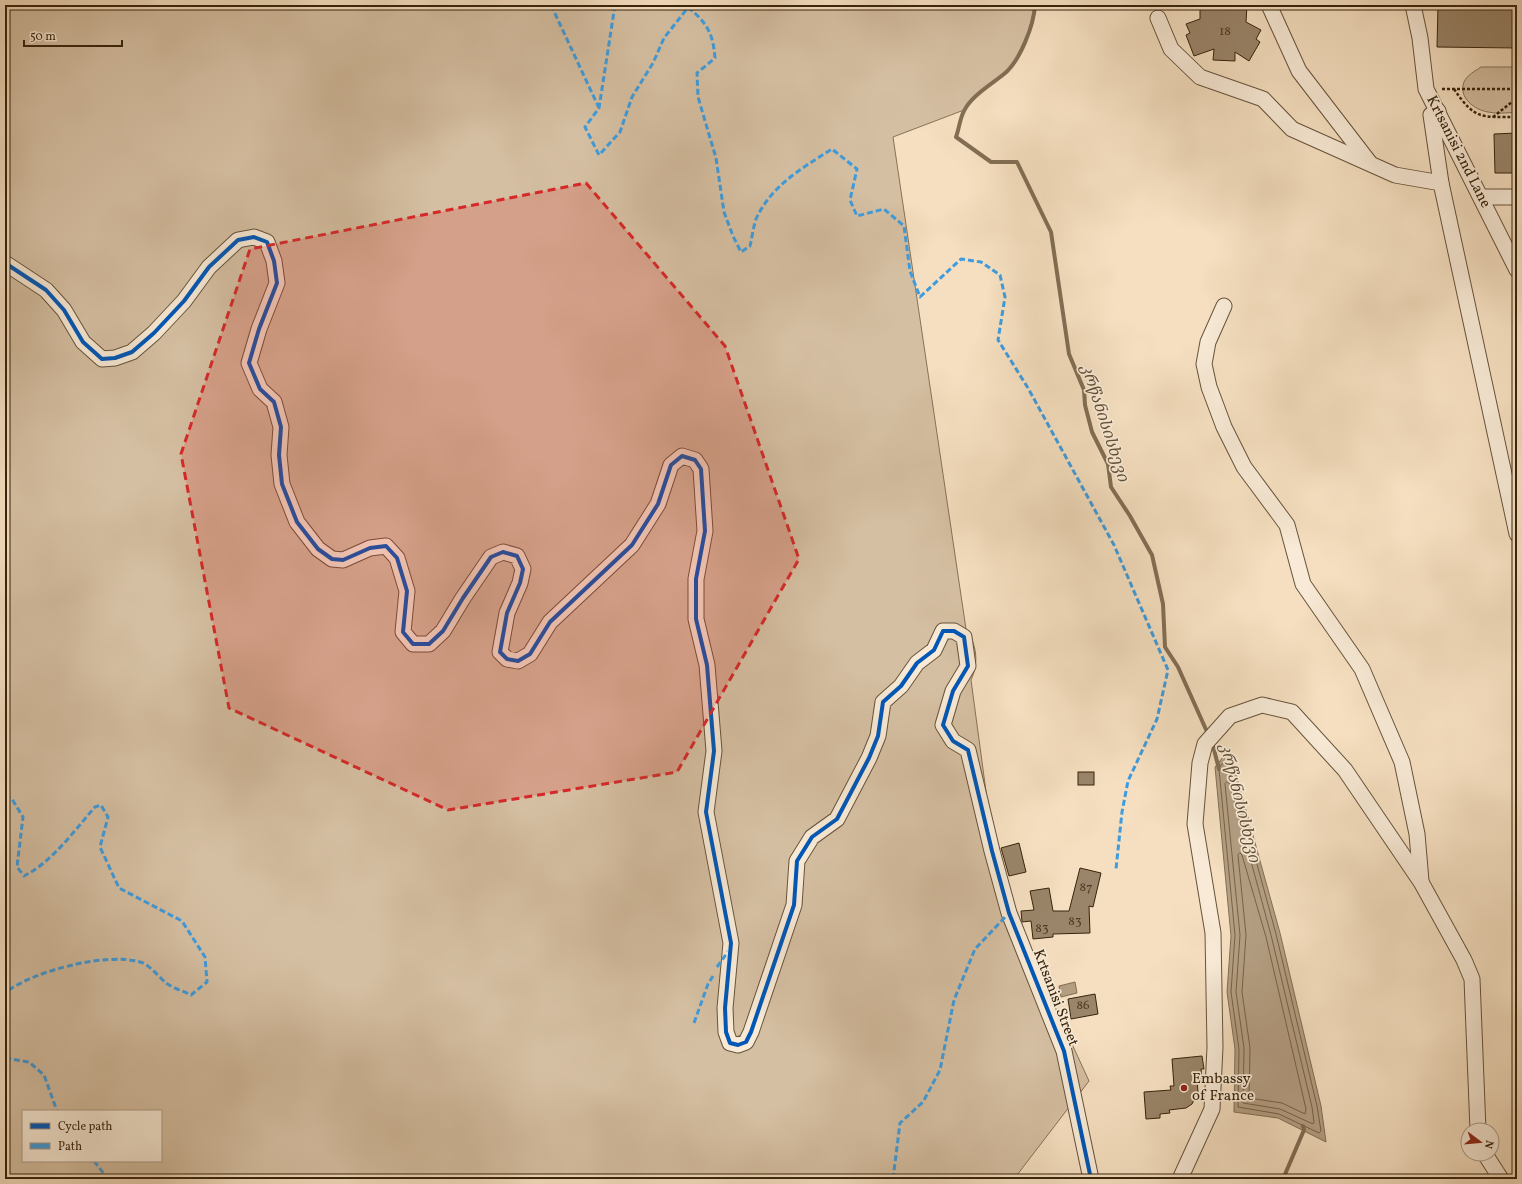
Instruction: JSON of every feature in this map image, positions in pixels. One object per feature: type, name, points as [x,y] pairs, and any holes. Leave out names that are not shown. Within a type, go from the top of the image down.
[{"type":"street","points":[[1269,5],[1299,71],[1370,163]]},
{"type":"street","name":"Krtsanisi 2nd Lane","points":[[1413,5],[1420,38],[1426,89],[1517,270]]},
{"type":"street","points":[[1158,18],[1171,49],[1200,77],[1263,99],[1292,129],[1395,175],[1441,183]]},
{"type":"street","points":[[1438,112],[1431,115],[1441,183],[1517,534]]},
{"type":"street","points":[[1481,197],[1517,197]]},
{"type":"street","name":"Krtsanisi Street","points":[[5,263],[46,290],[64,310],[83,342],[102,359],[115,358],[132,352],[154,333],[184,301],[209,267],[238,240],[254,237],[267,242],[274,261],[277,283],[259,329],[249,363],[260,389],[274,402],[281,427],[279,455],[282,484],[297,522],[318,549],[332,559],[343,560],[370,548],[386,546],[397,558],[407,591],[403,632],[413,644],[429,644],[443,632],[463,598],[491,557],[503,552],[517,556],[523,569],[520,583],[507,613],[500,652],[507,659],[518,661],[530,654],[550,622],[632,545],[658,504],[671,465],[682,456],[695,460],[700,469],[705,531],[696,579],[696,619],[707,665],[714,751],[706,812],[731,943],[725,1008],[726,1032],[730,1043],[738,1045],[746,1042],[751,1032],[794,905],[797,861],[812,837],[837,819],[869,758],[878,736],[883,702],[901,686],[916,663],[934,650],[943,631],[954,631],[964,637],[968,666],[952,691],[943,725],[953,741],[968,750],[992,851],[1009,913],[1064,1051],[1091,1179]]},
{"type":"street","points":[[1224,306],[1208,342],[1204,364],[1209,387],[1224,427],[1244,467],[1287,525],[1303,584],[1362,669],[1402,762],[1417,834],[1422,882]]},
{"type":"street","points":[[1180,1179],[1212,1109],[1215,1047],[1213,932],[1195,824],[1200,763],[1205,744],[1230,716],[1262,705],[1292,712],[1345,770],[1422,882],[1464,960],[1472,979],[1478,1122]]},
{"type":"street","points":[[1490,1162],[1501,1179]]},
{"type":"path","points":[[1426,89],[1517,89]]},
{"type":"path","points":[[1454,89],[1470,111],[1485,117],[1517,117]]},
{"type":"path","points":[[1493,117],[1517,98]]},
{"type":"highlighted area","points":[[586,183],[725,346],[799,559],[677,772],[448,810],[229,708],[181,454],[250,249]]},
{"type":"shaded area","points":[[5,5],[1035,5],[1028,34],[1022,50],[1006,73],[985,87],[964,110],[893,137],[966,629],[973,641],[976,654],[974,674],[971,680],[992,836],[1020,931],[1089,1081],[1014,1179],[5,1179]]},
{"type":"shaded area","points":[[1481,67],[1517,67],[1517,112],[1499,113],[1483,111],[1473,106],[1469,102],[1463,93],[1464,82],[1469,75]]},
{"type":"water","points":[[1223,757],[1234,767],[1280,933],[1321,1106],[1326,1142],[1278,1118],[1234,1112],[1235,1049],[1227,992],[1231,936],[1215,767]]},
{"type":"water","points":[[1075,982],[1077,993],[1061,997],[1059,986]]},
{"type":"building","points":[[1200,5],[1247,5],[1246,22],[1261,30],[1256,39],[1260,42],[1249,61],[1235,52],[1235,61],[1213,60],[1214,49],[1194,56],[1186,35],[1190,33],[1186,24],[1200,19]]},
{"type":"building","points":[[1438,5],[1517,6],[1517,48],[1437,47]]},
{"type":"building","points":[[1517,133],[1517,173],[1495,173],[1494,134]]},
{"type":"building","points":[[1078,772],[1094,772],[1094,785],[1078,785]]},
{"type":"building","points":[[1019,843],[1026,872],[1009,876],[1001,848]]},
{"type":"building","points":[[1080,868],[1101,873],[1093,907],[1089,906],[1090,933],[1053,934],[1053,937],[1033,939],[1031,921],[1022,922],[1021,911],[1034,910],[1030,891],[1049,888],[1053,911],[1069,911]]},
{"type":"building","points":[[1095,994],[1098,1014],[1071,1019],[1068,999]]},
{"type":"building","name":"Embassy of France","points":[[1202,1056],[1204,1069],[1201,1069],[1202,1079],[1197,1079],[1198,1092],[1192,1104],[1186,1108],[1169,1110],[1170,1113],[1160,1114],[1160,1118],[1146,1119],[1144,1092],[1171,1090],[1170,1086],[1174,1086],[1172,1059]]},
{"type":"waterway","name":"კრწანისისხევი","points":[[1035,5],[1032,22],[1021,52],[1010,68],[977,95],[967,106],[961,117],[956,137],[991,162],[1017,162],[1051,232],[1069,354],[1084,390],[1085,405],[1092,432],[1108,464],[1111,487],[1130,516],[1152,555],[1163,604],[1165,647],[1178,667],[1208,734]]},
{"type":"waterway","name":"კრწანისისხევი","points":[[1212,742],[1219,769]]},
{"type":"waterway","name":"კრწანისისხევი","points":[[1283,1179],[1304,1130],[1303,1126]]},
{"type":"marked path","points":[[551,5],[599,108]]},
{"type":"marked path","points":[[615,5],[599,108],[585,127],[599,155],[620,132],[632,97],[653,63],[664,38],[690,5]]},
{"type":"marked path","points":[[688,7],[700,18],[708,29],[713,42],[715,58],[697,73],[698,97],[716,158],[724,212],[741,252],[750,246],[756,219],[762,207],[770,197],[788,179],[832,149],[857,169],[850,200],[857,216],[884,209],[904,226],[910,271],[920,297],[961,259],[981,262],[1000,275],[1005,297],[998,340],[1028,388],[1114,545],[1168,670],[1157,719],[1128,781],[1122,812],[1116,869]]},
{"type":"marked path","points":[[5,795],[12,799],[23,817],[17,867],[24,876],[35,870],[54,854],[95,807],[101,805],[108,817],[100,847],[119,888],[182,921],[205,957],[207,982],[191,995],[166,983],[143,963],[126,960],[109,960],[90,962],[51,971],[33,977],[5,993]]},
{"type":"marked path","points":[[893,1179],[900,1123],[923,1102],[940,1070],[954,1000],[975,949],[1009,913]]},
{"type":"marked path","points":[[717,967],[730,949]]},
{"type":"marked path","points":[[694,1023],[708,984],[713,976]]},
{"type":"marked path","points":[[5,1058],[29,1062],[44,1075],[57,1110]]},
{"type":"marked path","points":[[95,1162],[108,1179]]},
{"type":"cycle path","points":[[5,263],[46,290],[64,310],[83,342],[102,359],[115,358],[132,352],[154,333],[184,301],[209,267],[238,240],[254,237],[267,242],[274,261],[277,283],[259,329],[249,363],[260,389],[274,402],[281,427],[279,455],[282,484],[297,522],[318,549],[332,559],[343,560],[370,548],[386,546],[397,558],[407,591],[403,632],[413,644],[429,644],[443,631],[491,557],[503,552],[517,556],[523,569],[520,583],[507,613],[500,652],[507,659],[518,661],[530,654],[550,622],[632,545],[658,504],[671,465],[682,456],[695,460],[701,469],[705,531],[696,579],[696,619],[707,665],[714,751],[706,812],[731,943],[725,1008],[726,1032],[730,1043],[738,1045],[746,1042],[751,1032],[794,905],[797,861],[812,837],[837,819],[869,758],[878,736],[883,702],[901,686],[917,663],[934,650],[943,631],[954,631],[964,637],[968,666],[953,691],[943,725],[953,741],[968,750],[992,851],[1009,913],[1064,1051],[1091,1179]]},
{"type":"place","name":"Embassy of France","points":[[1184,1088]]}]
